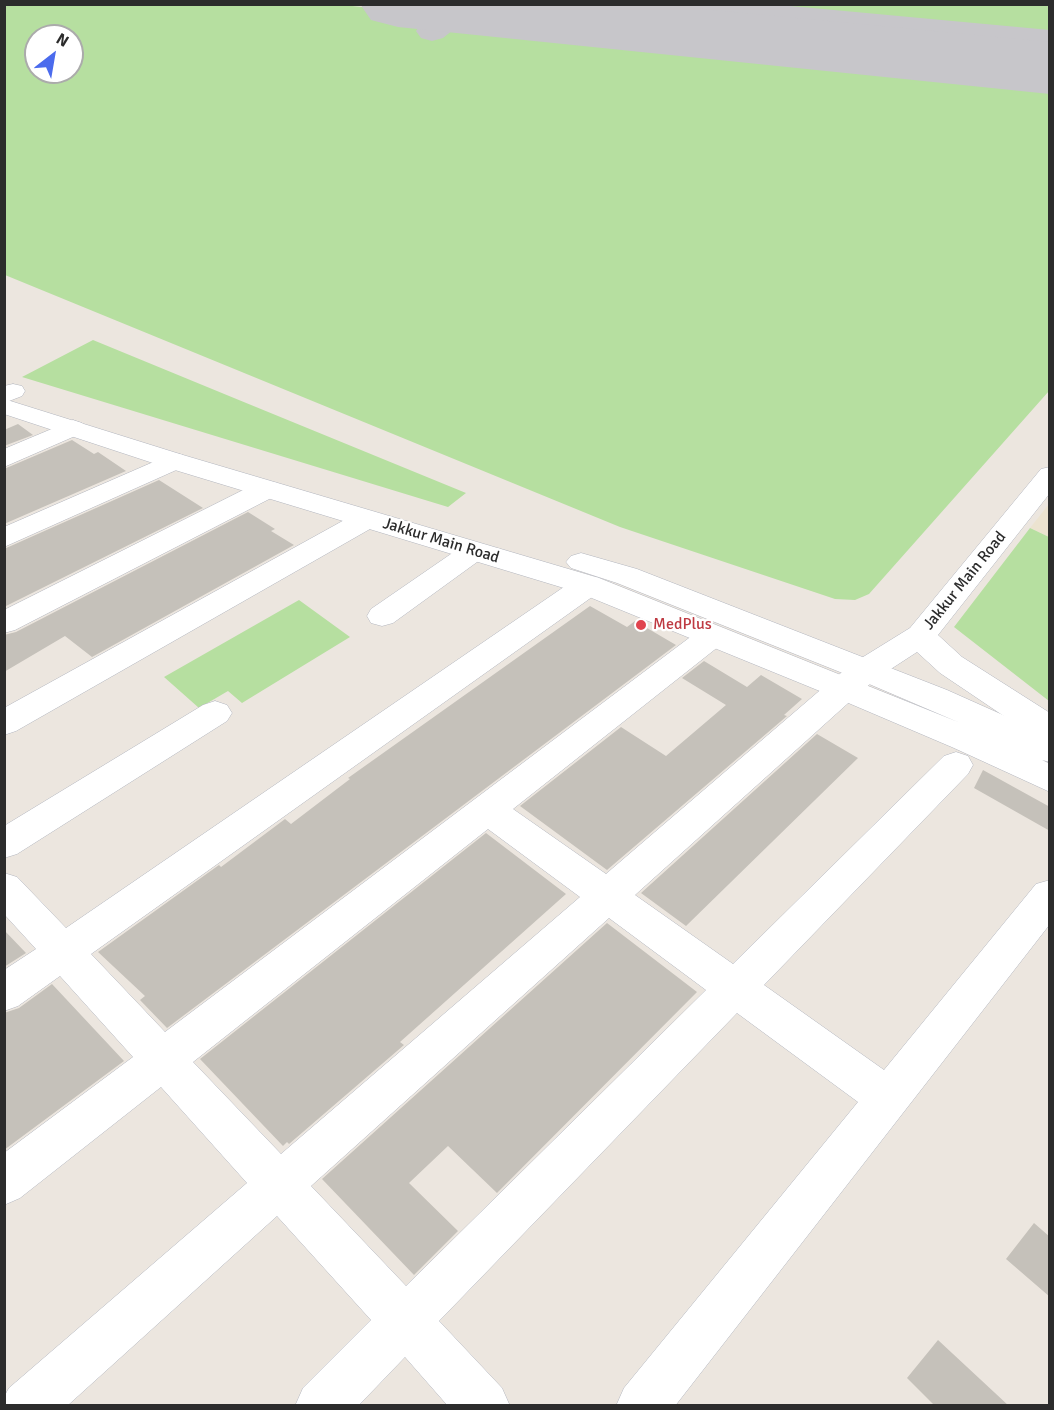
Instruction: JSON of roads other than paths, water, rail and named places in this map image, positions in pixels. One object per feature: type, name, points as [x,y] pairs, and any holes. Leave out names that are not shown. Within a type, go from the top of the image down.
[{"type":"street","name":"Jakkur Main Road","points":[[7,395],[73,428],[174,461],[588,585],[712,636],[855,679]]},
{"type":"street","name":"Jakkur Main Road","points":[[7,395],[627,576],[855,679]]},
{"type":"street","points":[[4,459],[73,428]]},
{"type":"street","points":[[4,538],[174,461]]},
{"type":"street","name":"Jakkur Main Road","points":[[855,679],[921,635],[1050,475]]},
{"type":"street","points":[[4,623],[267,489]]},
{"type":"street","points":[[4,723],[368,519]]},
{"type":"street","points":[[382,616],[474,551]]},
{"type":"street","points":[[4,993],[588,585]]},
{"type":"street","points":[[921,635],[932,649],[951,665],[1050,730]]},
{"type":"street","points":[[4,1182],[712,636]]},
{"type":"street","points":[[855,679],[955,707],[1050,750]]},
{"type":"street","points":[[855,679],[966,739],[1050,779]]},
{"type":"street","points":[[27,1406],[855,679]]},
{"type":"street","points":[[4,844],[215,713]]},
{"type":"street","points":[[321,1406],[956,765]]},
{"type":"street","points":[[488,810],[888,1098]]},
{"type":"street","points":[[4,888],[484,1406]]},
{"type":"street","points":[[642,1406],[1050,895]]},
{"type":"place","name":"MedPlus","points":[[641,625]]}]
